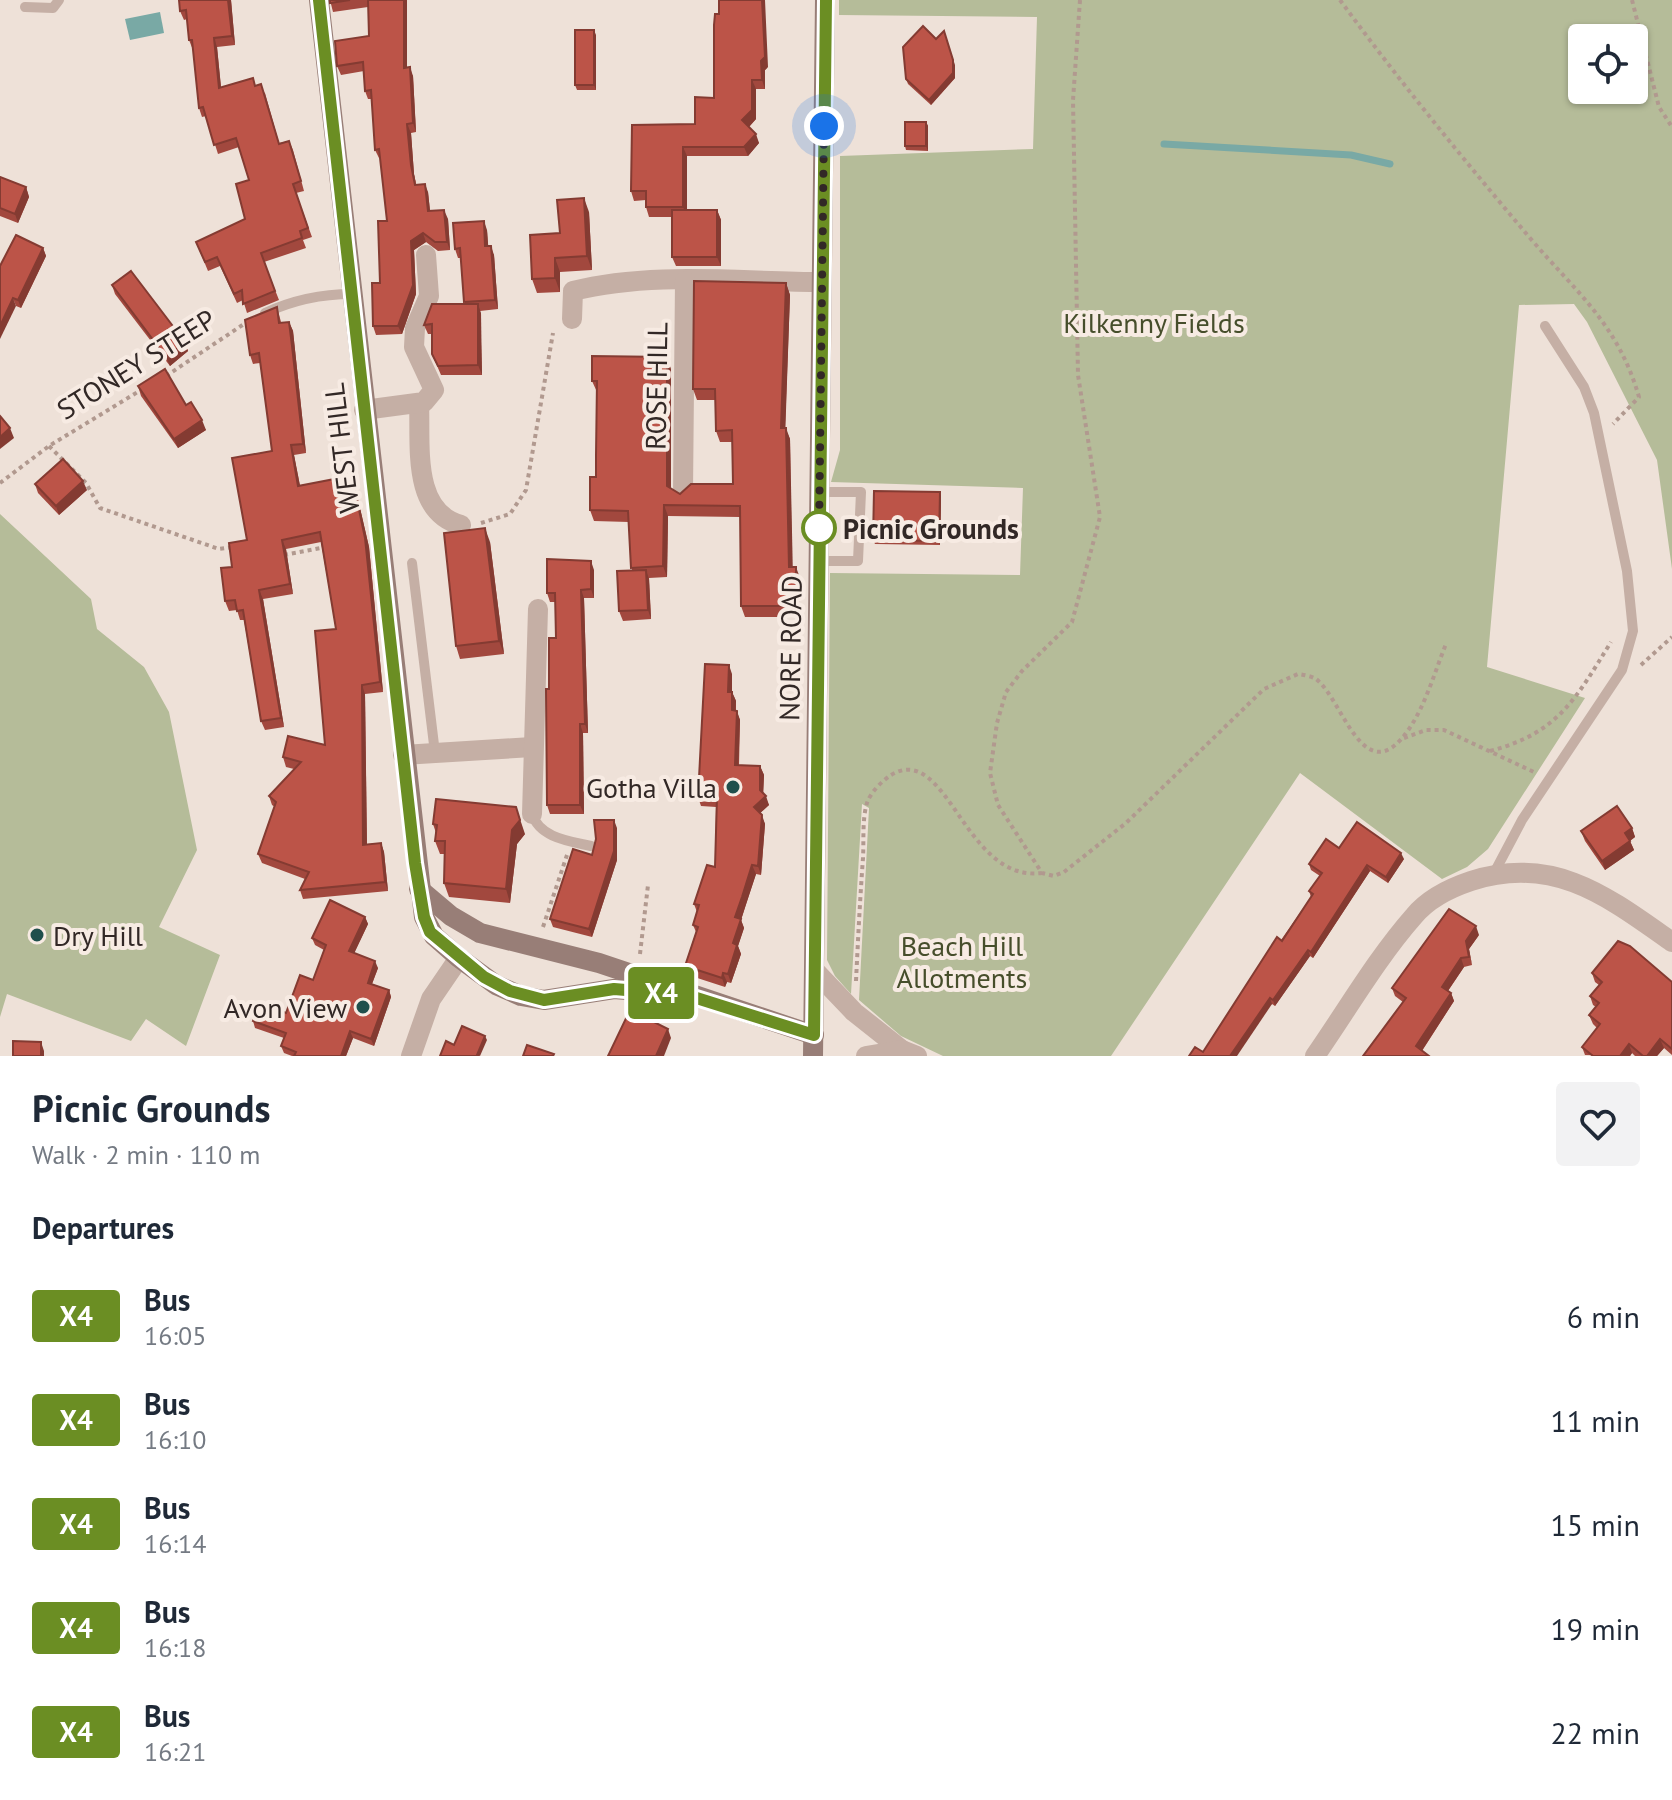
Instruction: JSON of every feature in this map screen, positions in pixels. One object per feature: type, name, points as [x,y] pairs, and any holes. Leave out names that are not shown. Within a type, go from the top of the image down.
[{"type":"street","name":"WEST HILL","points":[[319,0],[403,755],[419,889],[430,932],[496,985],[533,998],[555,999],[614,989],[687,995]]},
{"type":"street","name":"NORE ROAD","points":[[813,1056],[825,0]]},
{"type":"street","points":[[364,410],[419,403],[428,399],[434,390],[414,347],[416,325],[429,296],[426,255]]},
{"type":"street","name":"ROSE HILL","points":[[683,492],[685,281]]},
{"type":"street","name":"ROSE HILL","points":[[572,319],[573,291],[610,284],[821,282]]},
{"type":"street","points":[[419,403],[422,478],[427,497],[443,519],[461,525]]},
{"type":"street","points":[[532,814],[532,747],[543,634],[538,609]]},
{"type":"street","points":[[403,755],[532,747]]},
{"type":"street","points":[[1315,1056],[1414,916],[1447,891],[1493,875],[1547,873],[1572,880],[1613,902],[1672,942]]},
{"type":"street","name":"WEST HILL","points":[[419,889],[451,916],[480,933],[638,976],[687,995],[814,1035]]},
{"type":"street","points":[[411,1056],[431,999],[459,958]]},
{"type":"street","points":[[815,971],[854,1012],[909,1053]]},
{"type":"street","points":[[866,1056],[909,1053]]},
{"type":"lane","points":[[25,7],[53,8],[59,0]]},
{"type":"lane","name":"STONEY STEEP","points":[[247,322],[285,304],[331,294],[352,294]]},
{"type":"lane","points":[[1493,875],[1522,820],[1622,670],[1633,631],[1632,606],[1601,437],[1584,387],[1545,326]]},
{"type":"lane","points":[[819,492],[861,492],[858,561],[819,561]]},
{"type":"lane","points":[[412,563],[435,753]]},
{"type":"lane","points":[[532,814],[544,831],[591,846]]},
{"type":"path","points":[[1042,873],[1003,815],[990,773],[997,723],[1006,692],[1022,671],[1072,622],[1100,517],[1078,375],[1073,100],[1080,0]]},
{"type":"path","points":[[1340,0],[1417,104],[1532,240],[1593,305],[1612,336],[1639,397],[1601,437]]},
{"type":"path","points":[[1632,0],[1659,107],[1672,127]]},
{"type":"path","points":[[461,525],[502,518],[521,502],[528,484],[556,319],[572,319]]},
{"type":"path","name":"STONEY STEEP","points":[[161,379],[247,322]]},
{"type":"path","name":"STONEY STEEP","points":[[0,483],[49,446],[148,386]]},
{"type":"path","points":[[49,446],[86,483],[100,508],[219,549],[242,547]]},
{"type":"path","points":[[278,556],[336,545]]},
{"type":"path","points":[[1490,751],[1530,738],[1563,715],[1632,606]]},
{"type":"path","points":[[1401,738],[1415,719],[1446,644]]},
{"type":"path","points":[[854,1012],[866,810],[869,798],[887,778],[909,770],[924,773],[937,783],[976,843],[989,856],[1015,871],[1054,876],[1079,862],[1126,823],[1264,689],[1287,676],[1307,675],[1318,681],[1355,737],[1367,748],[1383,749],[1401,738],[1426,730],[1444,730],[1548,779]]},
{"type":"path","points":[[544,922],[571,842]]},
{"type":"path","points":[[638,976],[648,885]]},
{"type":"green space","points":[[839,0],[1672,0],[1672,569],[1657,460],[1587,322],[1574,304],[1519,305],[1487,667],[1585,698],[1488,849],[1467,867],[1442,879],[1300,773],[1111,1056],[943,1056],[901,1036],[859,1000],[869,808],[862,804],[851,994],[835,976],[827,960],[830,573],[1020,575],[1023,488],[831,482],[840,450],[840,156],[1033,149],[1037,17],[839,15]]},
{"type":"green space","points":[[0,514],[91,599],[97,629],[144,667],[169,712],[197,850],[159,927],[220,955],[186,1046],[146,1019],[131,1041],[7,994],[0,1017]]},
{"type":"water","points":[[160,12],[164,33],[130,40],[125,19]]},
{"type":"building","points":[[179,0],[228,0],[232,36],[214,38],[219,88],[253,78],[255,86],[261,84],[279,144],[289,141],[301,181],[293,184],[308,228],[300,231],[302,238],[261,253],[275,291],[243,304],[242,290],[234,294],[217,257],[205,262],[196,242],[245,219],[236,184],[249,180],[236,138],[214,145],[203,107],[199,108],[192,40],[189,40],[186,10],[180,11]]},
{"type":"building","points":[[368,0],[404,0],[404,68],[410,67],[413,123],[407,124],[411,165],[415,185],[425,184],[428,211],[444,210],[447,242],[435,242],[423,233],[411,241],[413,285],[398,326],[373,326],[372,283],[380,283],[378,221],[387,221],[379,149],[375,150],[371,90],[365,91],[363,62],[337,66],[335,41],[369,36]]},
{"type":"building","points":[[719,0],[762,0],[765,57],[761,61],[762,80],[752,80],[752,110],[742,120],[756,134],[744,147],[683,147],[683,207],[646,207],[646,191],[631,191],[632,125],[695,124],[695,97],[714,98],[714,25],[715,14],[719,14]]},
{"type":"building","points":[[923,26],[936,39],[944,31],[953,60],[953,73],[929,100],[906,79],[903,47]]},
{"type":"building","points":[[575,30],[594,30],[594,85],[575,85]]},
{"type":"building","points":[[905,122],[926,122],[926,146],[905,146]]},
{"type":"building","points":[[0,177],[26,187],[15,214],[0,208]]},
{"type":"building","points":[[584,198],[587,256],[555,258],[555,278],[532,279],[530,235],[560,233],[557,200]]},
{"type":"building","points":[[672,210],[717,210],[717,257],[672,257]]},
{"type":"building","points":[[484,221],[485,246],[491,246],[495,300],[464,302],[460,248],[455,249],[453,223]]},
{"type":"building","points":[[16,235],[43,248],[18,300],[13,298],[0,326],[0,266]]},
{"type":"building","points":[[131,271],[185,342],[166,357],[112,285]]},
{"type":"building","points":[[694,281],[786,283],[781,428],[786,428],[789,567],[796,567],[796,606],[741,606],[740,506],[664,505],[663,566],[631,568],[628,511],[590,510],[590,477],[596,477],[597,381],[592,381],[592,356],[667,357],[667,486],[680,494],[691,484],[733,484],[732,430],[716,431],[715,389],[693,389]]},
{"type":"building","points":[[432,304],[478,304],[478,365],[438,366],[432,354],[432,324],[424,325]]},
{"type":"building","points":[[277,307],[279,323],[289,322],[292,346],[303,444],[291,445],[298,486],[345,477],[347,487],[354,486],[365,538],[380,682],[362,685],[363,845],[381,843],[385,882],[300,890],[309,872],[258,854],[276,802],[269,796],[301,762],[283,757],[288,736],[325,745],[315,631],[336,629],[320,532],[282,540],[290,584],[259,590],[281,718],[261,721],[243,610],[237,611],[235,600],[225,601],[221,568],[232,567],[229,543],[247,540],[232,458],[272,451],[259,353],[250,355],[245,320]]},
{"type":"building","points":[[165,369],[186,405],[191,402],[202,420],[174,439],[138,386]]},
{"type":"building","points":[[0,416],[10,428],[0,437]]},
{"type":"building","points":[[63,459],[83,481],[56,506],[35,484]]},
{"type":"building","points":[[874,491],[940,492],[939,541],[873,540]]},
{"type":"building","points":[[485,528],[499,641],[456,646],[444,533]]},
{"type":"building","points":[[547,559],[591,561],[591,589],[581,590],[585,724],[580,724],[580,805],[547,805],[546,689],[549,689],[549,638],[556,638],[555,593],[547,593]]},
{"type":"building","points":[[646,570],[648,610],[619,611],[617,571]]},
{"type":"building","points":[[705,664],[729,665],[728,692],[732,692],[732,710],[737,711],[735,765],[760,766],[760,790],[766,796],[754,807],[762,815],[758,866],[752,865],[735,917],[741,919],[733,943],[737,945],[728,974],[723,973],[722,978],[685,966],[698,927],[693,925],[699,905],[694,904],[707,865],[715,867],[717,797],[698,797]]},
{"type":"building","points":[[436,799],[516,807],[520,820],[512,830],[506,889],[444,883],[445,841],[435,841],[437,825],[433,824]]},
{"type":"building","points":[[1617,806],[1632,828],[1625,833],[1630,841],[1602,861],[1581,831]]},
{"type":"building","points":[[594,820],[614,820],[614,851],[589,929],[550,919],[573,849],[592,855],[596,839]]},
{"type":"building","points":[[1357,822],[1401,853],[1386,877],[1367,865],[1311,952],[1308,950],[1273,1000],[1270,998],[1230,1056],[1189,1056],[1195,1047],[1203,1052],[1277,937],[1282,941],[1313,894],[1309,891],[1322,873],[1309,864],[1326,839],[1339,848]]},
{"type":"building","points":[[330,900],[365,917],[349,951],[375,961],[368,983],[389,990],[371,1039],[350,1031],[341,1056],[294,1056],[296,1052],[281,1046],[286,1033],[253,1021],[260,1003],[286,1013],[300,975],[313,980],[326,945],[312,938]]},
{"type":"building","points":[[1449,909],[1476,926],[1466,941],[1469,957],[1461,958],[1442,987],[1451,993],[1416,1046],[1429,1056],[1363,1056],[1406,998],[1392,988]]},
{"type":"building","points":[[1618,941],[1630,946],[1672,982],[1672,1049],[1660,1039],[1647,1056],[1629,1044],[1620,1056],[1593,1056],[1582,1047],[1600,1024],[1589,1015],[1599,1003],[1590,996],[1602,982],[1592,973]]},
{"type":"building","points":[[630,1010],[668,1029],[656,1056],[608,1056]]},
{"type":"building","points":[[462,1026],[485,1036],[479,1056],[440,1056],[446,1041],[454,1045]]},
{"type":"building","points":[[13,1041],[41,1042],[41,1056],[13,1056]]},
{"type":"building","points":[[527,1045],[554,1054],[523,1056]]},
{"type":"waterway","points":[[1164,144],[1351,155],[1390,164]]},
{"type":"bus line","name":"X4","points":[[319,0],[415,863],[424,917],[430,932],[484,977],[521,996],[544,1000],[614,989],[687,995],[814,1035],[826,0]]},
{"type":"place","name":"Picnic Grounds","points":[[819,528]]},
{"type":"place","name":"Gotha Villa","points":[[733,787]]},
{"type":"place","name":"Dry Hill","points":[[37,935]]},
{"type":"place","name":"Avon View","points":[[363,1007]]},
{"type":"route","points":[[819,528],[819,538],[824,126]]},
{"type":"park label","name":"Kilkenny Fields","points":[[1154,322]]},
{"type":"park label","name":"Beach Hill Allotments","points":[[962,961]]}]
